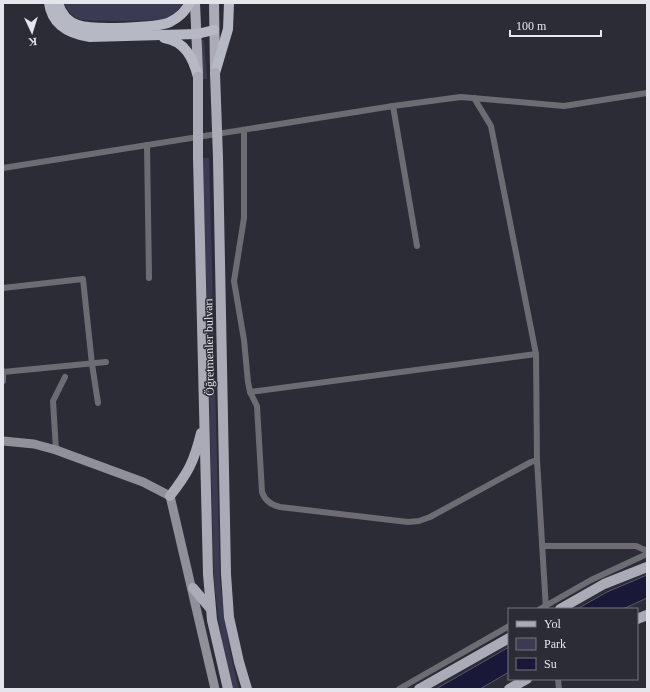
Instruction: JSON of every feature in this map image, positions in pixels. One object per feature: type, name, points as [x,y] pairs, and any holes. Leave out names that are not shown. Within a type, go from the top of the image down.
[{"type":"highway","points":[[49,3],[50,10],[63,29],[76,35],[90,37],[146,36],[197,34],[214,30]]},
{"type":"highway","points":[[58,3],[67,19],[77,25],[92,27],[154,25],[169,22],[183,14],[190,3]]},
{"type":"highway","points":[[215,73],[226,38],[229,3]]},
{"type":"highway","points":[[146,36],[170,39],[184,46],[195,65],[198,77]]},
{"type":"main road","name":"Öğretmenler bulvarı","points":[[196,3],[198,158],[208,574],[212,620],[228,689]]},
{"type":"main road","name":"Öğretmenler bulvarı","points":[[214,3],[229,617],[239,662],[247,689]]},
{"type":"main road","points":[[204,417],[196,455],[187,474],[170,496],[177,533],[192,588],[215,689]]},
{"type":"main road","points":[[3,441],[34,444],[56,450],[143,482],[170,496]]},
{"type":"main road","points":[[562,608],[604,584],[647,567]]},
{"type":"main road","points":[[192,588],[210,608]]},
{"type":"main road","points":[[419,689],[508,639]]},
{"type":"main road","points":[[509,689],[524,680]]},
{"type":"street","points":[[3,168],[392,106],[461,97],[564,106],[647,93]]},
{"type":"street","points":[[474,98],[491,126],[536,354],[537,460],[544,608],[591,580],[647,554]]},
{"type":"street","points":[[392,106],[417,246]]},
{"type":"street","points":[[244,130],[244,218],[234,281],[244,340],[250,392],[257,406],[262,492],[266,500],[274,506],[408,522],[419,521],[430,517],[537,460]]},
{"type":"street","points":[[147,145],[149,278]]},
{"type":"street","points":[[3,288],[83,280],[92,364],[98,403]]},
{"type":"street","points":[[221,281],[234,281]]},
{"type":"street","points":[[250,392],[536,354]]},
{"type":"street","points":[[3,381],[3,372],[106,362]]},
{"type":"street","points":[[56,450],[53,401],[66,377]]},
{"type":"street","points":[[542,546],[636,546],[647,551]]},
{"type":"street","points":[[399,689],[508,627]]},
{"type":"green space","points":[[64,3],[183,3],[175,12],[164,19],[93,21],[76,18],[71,14]]},
{"type":"green space","points":[[199,40],[204,40],[207,79],[201,79]]},
{"type":"green space","points":[[203,158],[209,158],[220,576],[227,633],[239,689],[232,689],[223,647],[214,577]]},
{"type":"water","points":[[647,575],[647,598],[625,608],[579,608],[607,592]]},
{"type":"water","points":[[508,648],[508,673],[480,689],[436,689]]}]
